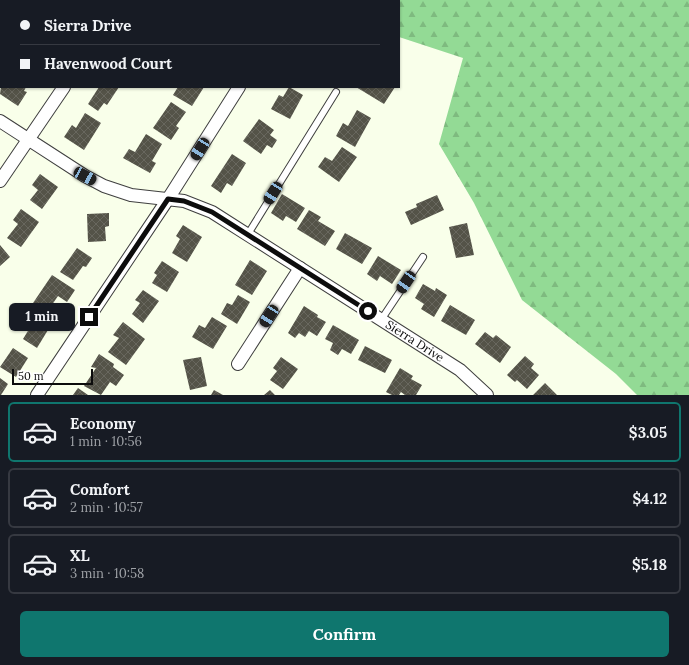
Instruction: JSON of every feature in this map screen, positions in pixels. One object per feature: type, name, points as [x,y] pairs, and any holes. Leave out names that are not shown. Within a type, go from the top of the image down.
[{"type":"street","points":[[0,182],[63,88]]},
{"type":"street","points":[[37,395],[168,199],[238,88]]},
{"type":"street","name":"Sierra Drive","points":[[0,121],[85,176],[104,186],[132,195],[184,201],[199,206],[248,234],[460,370],[487,395]]},
{"type":"street","points":[[238,364],[300,268]]},
{"type":"lane","points":[[248,234],[336,92]]},
{"type":"lane","points":[[381,320],[423,257]]},
{"type":"green space","points":[[400,0],[689,0],[689,395],[637,395],[616,374],[522,300],[474,203],[439,144],[463,58],[400,37]]},
{"type":"building","points":[[1,88],[26,88],[24,91],[27,92],[18,106],[0,94]]},
{"type":"building","points":[[98,88],[118,88],[107,105],[104,103],[98,111],[88,104]]},
{"type":"building","points":[[177,88],[203,88],[192,106],[173,95]]},
{"type":"building","points":[[288,88],[303,95],[290,119],[271,109],[279,95],[283,97]]},
{"type":"building","points":[[358,88],[394,88],[384,104]]},
{"type":"building","points":[[171,102],[186,112],[176,126],[179,128],[171,140],[153,128]]},
{"type":"building","points":[[357,110],[371,118],[355,147],[336,136],[343,123],[348,126]]},
{"type":"building","points":[[85,113],[101,123],[84,150],[64,137],[72,125],[76,128]]},
{"type":"building","points":[[259,119],[274,130],[270,135],[277,140],[272,148],[267,145],[261,154],[243,141]]},
{"type":"building","points":[[146,134],[162,144],[152,161],[156,163],[150,173],[123,158],[129,149],[135,152]]},
{"type":"building","points":[[342,147],[357,157],[339,182],[318,167],[325,157],[332,161]]},
{"type":"building","points":[[232,154],[246,163],[232,186],[227,183],[221,193],[211,186]]},
{"type":"building","points":[[40,174],[58,187],[42,209],[30,200],[38,190],[32,185]]},
{"type":"building","points":[[282,194],[305,208],[296,222],[286,216],[283,221],[271,213]]},
{"type":"building","points":[[437,195],[444,210],[411,225],[405,212],[417,207],[416,204]]},
{"type":"building","points":[[21,209],[39,222],[21,247],[7,238],[18,224],[13,220]]},
{"type":"building","points":[[309,210],[321,217],[318,221],[335,231],[325,246],[297,229]]},
{"type":"building","points":[[109,213],[109,226],[105,227],[106,241],[88,242],[87,214]]},
{"type":"building","points":[[467,223],[474,255],[456,258],[449,227]]},
{"type":"building","points":[[183,225],[202,237],[187,262],[172,253],[180,239],[176,236]]},
{"type":"building","points":[[345,233],[372,248],[362,264],[336,249]]},
{"type":"building","points":[[0,245],[10,257],[0,266]]},
{"type":"building","points":[[77,248],[92,258],[86,267],[83,266],[73,280],[60,272]]},
{"type":"building","points":[[378,256],[401,270],[392,284],[380,276],[377,281],[367,274]]},
{"type":"building","points":[[250,260],[267,271],[252,295],[235,285]]},
{"type":"building","points":[[162,261],[179,272],[167,292],[152,283],[157,275],[154,273]]},
{"type":"building","points":[[52,275],[75,290],[67,302],[58,296],[47,312],[33,303]]},
{"type":"building","points":[[423,284],[435,291],[436,288],[447,295],[434,317],[421,309],[424,304],[415,298]]},
{"type":"building","points":[[143,290],[159,301],[143,323],[132,314],[140,303],[135,300]]},
{"type":"building","points":[[238,295],[250,302],[237,324],[221,314],[227,303],[232,305]]},
{"type":"building","points":[[450,305],[475,320],[466,335],[441,321]]},
{"type":"building","points":[[304,306],[318,315],[317,317],[326,322],[317,336],[309,331],[305,337],[299,333],[295,338],[288,333]]},
{"type":"building","points":[[37,316],[51,325],[37,348],[23,339]]},
{"type":"building","points":[[212,317],[227,326],[213,349],[192,337],[199,325],[205,328]]},
{"type":"building","points":[[123,322],[145,339],[126,365],[108,352],[119,338],[113,335]]},
{"type":"building","points":[[333,325],[359,340],[351,354],[342,349],[338,355],[330,350],[333,343],[325,339]]},
{"type":"building","points":[[485,332],[493,338],[496,335],[511,347],[500,363],[475,344]]},
{"type":"building","points":[[365,346],[392,360],[385,373],[358,360]]},
{"type":"building","points":[[13,348],[28,358],[16,377],[0,367]]},
{"type":"building","points":[[99,354],[114,364],[113,367],[124,375],[116,386],[110,382],[101,395],[84,386],[96,368],[91,367]]},
{"type":"building","points":[[525,356],[534,364],[531,368],[539,375],[527,389],[517,380],[515,382],[507,375]]},
{"type":"building","points":[[201,357],[207,386],[190,390],[183,360]]},
{"type":"building","points":[[281,357],[298,369],[283,389],[270,380],[277,371],[273,368]]},
{"type":"building","points":[[400,368],[413,376],[411,379],[422,385],[416,395],[405,395],[401,392],[399,395],[392,395],[386,392]]},
{"type":"building","points":[[0,378],[8,384],[1,395],[0,395]]},
{"type":"building","points":[[545,383],[557,395],[533,395]]},
{"type":"building","points":[[78,388],[88,395],[73,395]]},
{"type":"building","points":[[214,390],[223,395],[211,395]]},
{"type":"building","points":[[270,390],[275,395],[264,395]]},
{"type":"route","points":[[89,317],[168,199],[184,201],[212,212],[368,311]]}]
